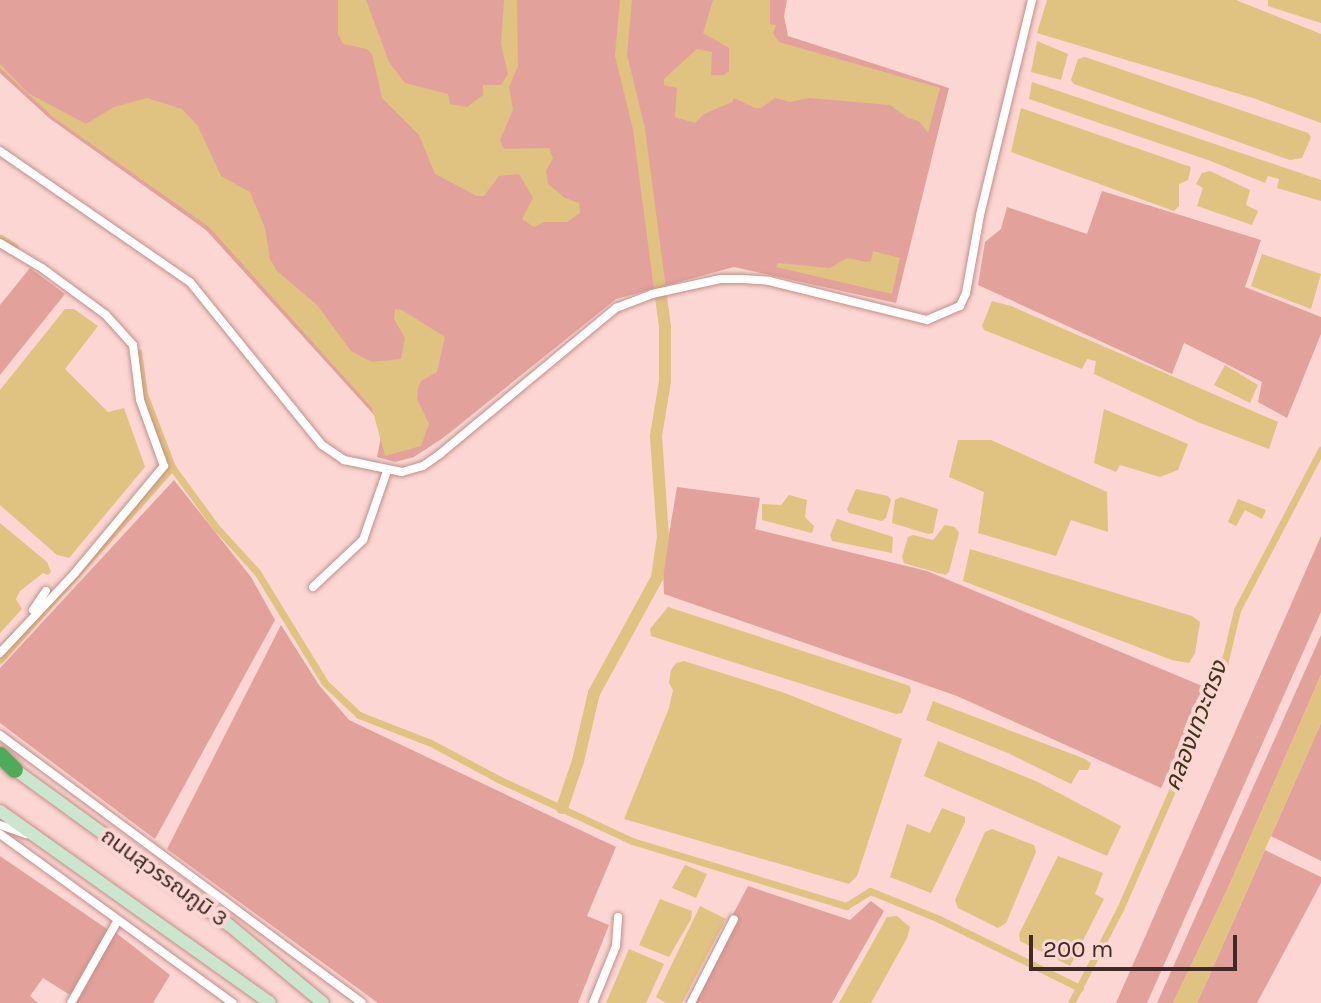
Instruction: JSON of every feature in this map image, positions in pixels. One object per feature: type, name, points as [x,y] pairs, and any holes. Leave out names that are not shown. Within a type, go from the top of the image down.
[{"type":"highway","points":[[0,757],[15,770]]},
{"type":"main road","name":"ถนนสุวรรณภูมิ 3","points":[[15,770],[229,925],[323,1003]]},
{"type":"main road","name":"ถนนสุวรรณภูมิ 3","points":[[0,811],[270,1003]]},
{"type":"main road","points":[[227,975],[252,1003]]},
{"type":"street","points":[[0,151],[190,282],[322,445],[344,460],[387,471],[423,466],[600,319],[616,308],[652,294],[720,279],[769,281],[927,320],[960,306],[966,293],[980,215],[1032,0]]},
{"type":"street","points":[[0,243],[42,268],[106,315],[133,345],[140,400],[164,466],[75,573],[0,653]]},
{"type":"street","points":[[313,587],[363,540],[387,471]]},
{"type":"street","points":[[0,646],[46,591]]},
{"type":"street","points":[[0,735],[362,1003]]},
{"type":"street","points":[[0,825],[34,836]]},
{"type":"street","points":[[0,834],[232,1003]]},
{"type":"street","points":[[593,1003],[616,946],[618,917]]},
{"type":"street","points":[[691,1003],[734,919]]},
{"type":"street","points":[[71,1003],[118,920]]},
{"type":"shaded area","points":[[0,0],[787,0],[784,16],[788,36],[949,88],[896,303],[734,267],[616,299],[443,438],[414,457],[395,462],[377,457],[382,432],[376,417],[206,230],[49,118],[0,73]]},
{"type":"shaded area","points":[[338,0],[366,0],[389,62],[405,83],[448,94],[450,104],[467,107],[483,95],[483,85],[501,85],[508,74],[501,44],[504,0],[517,0],[518,66],[509,87],[513,110],[500,140],[504,149],[549,148],[553,158],[546,171],[548,184],[565,198],[579,203],[580,213],[567,222],[544,222],[534,227],[522,219],[533,198],[519,174],[499,176],[484,196],[477,196],[435,174],[419,135],[382,98],[372,54],[367,49],[343,44],[338,34]]},
{"type":"shaded area","points":[[713,0],[770,0],[770,24],[776,25],[773,33],[779,42],[940,88],[928,133],[919,121],[908,118],[890,105],[809,98],[790,102],[775,98],[761,108],[755,108],[734,98],[732,102],[704,114],[695,123],[675,117],[677,88],[664,85],[664,79],[697,49],[712,52],[711,75],[724,75],[729,71],[729,48],[703,33]]},
{"type":"shaded area","points":[[1047,0],[1236,0],[1321,34],[1321,123],[1256,99],[1037,33]]},
{"type":"shaded area","points":[[1268,0],[1321,0],[1321,23],[1268,6]]},
{"type":"shaded area","points":[[1037,41],[1068,54],[1061,80],[1031,72]]},
{"type":"shaded area","points":[[1085,57],[1308,133],[1311,137],[1302,158],[1290,160],[1074,84],[1071,80],[1078,59]]},
{"type":"shaded area","points":[[0,64],[28,93],[86,124],[114,107],[147,98],[182,109],[198,126],[221,176],[250,192],[265,228],[270,259],[277,271],[317,305],[351,351],[372,362],[401,359],[405,338],[394,319],[395,309],[402,310],[445,337],[437,372],[421,381],[418,389],[417,399],[429,424],[421,446],[385,456],[372,408],[209,227],[53,117],[0,68]]},
{"type":"shaded area","points":[[1032,82],[1321,180],[1321,201],[1277,188],[1279,179],[1268,176],[1265,183],[1208,160],[1029,99]]},
{"type":"shaded area","points":[[1021,108],[1191,167],[1188,180],[1179,184],[1179,206],[1174,211],[1011,152]]},
{"type":"shaded area","points":[[1210,171],[1250,190],[1246,205],[1258,211],[1252,225],[1197,206],[1203,188],[1196,184],[1202,173]]},
{"type":"shaded area","points":[[1102,191],[1261,240],[1245,287],[1321,317],[1321,334],[1287,418],[1258,402],[1262,382],[1184,343],[1172,374],[978,285],[985,242],[1001,229],[1007,207],[1087,234]]},
{"type":"shaded area","points":[[873,251],[900,258],[892,294],[776,267],[778,263],[830,268],[847,258],[867,262],[871,261]]},
{"type":"shaded area","points":[[1262,254],[1321,274],[1311,309],[1251,286]]},
{"type":"shaded area","points":[[30,268],[65,294],[0,375],[0,305]]},
{"type":"shaded area","points":[[992,301],[1011,306],[1278,422],[1269,449],[1200,423],[1094,374],[1096,361],[1087,359],[1082,369],[984,330],[982,326]]},
{"type":"shaded area","points":[[65,309],[74,309],[98,326],[65,369],[108,412],[124,408],[145,467],[69,558],[57,555],[0,505],[0,390]]},
{"type":"shaded area","points":[[1225,365],[1258,385],[1250,403],[1214,385]]},
{"type":"shaded area","points":[[1104,409],[1188,444],[1178,470],[1160,477],[1120,465],[1116,472],[1094,463]]},
{"type":"shaded area","points":[[958,440],[991,440],[1107,492],[1108,532],[1071,520],[1056,556],[978,533],[984,492],[949,477]]},
{"type":"shaded area","points":[[174,480],[251,577],[275,620],[155,839],[0,723],[0,668]]},
{"type":"shaded area","points":[[677,487],[760,498],[755,529],[927,571],[1207,688],[1161,788],[957,696],[664,594],[663,570]]},
{"type":"shaded area","points":[[856,489],[888,496],[891,500],[886,518],[882,521],[849,513],[847,509]]},
{"type":"shaded area","points":[[789,495],[807,500],[805,517],[814,526],[812,533],[762,520],[762,504],[781,505]]},
{"type":"shaded area","points":[[901,497],[938,509],[933,533],[892,523],[895,500]]},
{"type":"shaded area","points":[[1238,499],[1266,510],[1262,519],[1245,510],[1236,526],[1228,522]]},
{"type":"shaded area","points":[[837,519],[893,537],[892,553],[832,541],[830,535]]},
{"type":"shaded area","points":[[0,523],[47,562],[51,572],[48,575],[43,573],[20,591],[16,599],[22,609],[0,633]]},
{"type":"shaded area","points":[[945,525],[955,527],[959,533],[949,572],[945,575],[904,563],[902,557],[908,537],[913,535],[933,540]]},
{"type":"shaded area","points":[[1321,536],[1321,612],[1147,1003],[1116,1003]]},
{"type":"shaded area","points":[[970,549],[1192,616],[1200,622],[1195,653],[1189,663],[1172,660],[963,581]]},
{"type":"shaded area","points":[[668,607],[910,686],[911,691],[902,713],[896,714],[651,636],[650,629]]},
{"type":"shaded area","points":[[281,625],[319,685],[349,720],[616,847],[587,916],[609,925],[578,1003],[378,1003],[167,849]]},
{"type":"shaded area","points":[[1321,635],[1321,675],[1228,888],[1173,1003],[1157,1003]]},
{"type":"shaded area","points":[[684,661],[782,692],[902,739],[857,876],[849,884],[624,819],[669,708],[673,690],[669,683],[671,670],[676,663]]},
{"type":"shaded area","points":[[1321,675],[1321,723],[1197,1003],[1173,1003],[1228,888]]},
{"type":"shaded area","points":[[933,701],[1091,763],[1088,770],[1079,770],[1071,784],[1008,753],[926,720]]},
{"type":"shaded area","points":[[1321,723],[1321,861],[1271,836]]},
{"type":"shaded area","points":[[938,741],[1038,782],[1121,826],[1107,856],[924,776]]},
{"type":"shaded area","points":[[942,808],[965,817],[965,822],[931,893],[890,877],[907,824],[930,833]]},
{"type":"shaded area","points":[[992,829],[1034,845],[1036,852],[1006,923],[998,928],[958,908],[955,900],[985,832]]},
{"type":"shaded area","points":[[1265,850],[1321,877],[1321,883],[1257,1003],[1197,1003]]},
{"type":"shaded area","points":[[0,856],[110,931],[70,995],[43,978],[30,996],[38,1003],[0,1003]]},
{"type":"shaded area","points":[[1058,856],[1103,873],[1095,894],[1104,899],[1070,966],[1020,941],[1019,934]]},
{"type":"shaded area","points":[[685,865],[707,874],[696,898],[672,888]]},
{"type":"shaded area","points":[[748,886],[850,920],[871,901],[884,911],[832,1003],[686,1003]]},
{"type":"shaded area","points":[[660,899],[692,911],[691,919],[669,957],[639,945]]},
{"type":"shaded area","points":[[700,906],[726,919],[682,1003],[666,1003],[656,997]]},
{"type":"shaded area","points":[[897,916],[910,927],[907,938],[871,1003],[839,1003],[887,917]]},
{"type":"shaded area","points":[[115,932],[170,975],[153,1003],[72,1003]]},
{"type":"shaded area","points":[[629,949],[664,964],[646,1003],[606,1003]]},
{"type":"waterway","points":[[562,808],[578,761],[594,693],[657,578],[663,537],[656,436],[665,381],[665,327],[639,129],[621,55],[626,0]]},
{"type":"waterway","points":[[0,238],[15,247]]},
{"type":"waterway","points":[[138,352],[144,394],[172,467],[215,526],[257,572],[325,683],[359,715],[431,743],[498,779],[632,841],[846,906],[870,891],[939,919],[1080,988]]},
{"type":"waterway","name":"คลองเทวะตรง","points":[[1071,1003],[1120,909],[1207,711],[1222,673],[1237,610],[1321,450]]},
{"type":"waterway","points":[[0,660],[172,467]]}]
